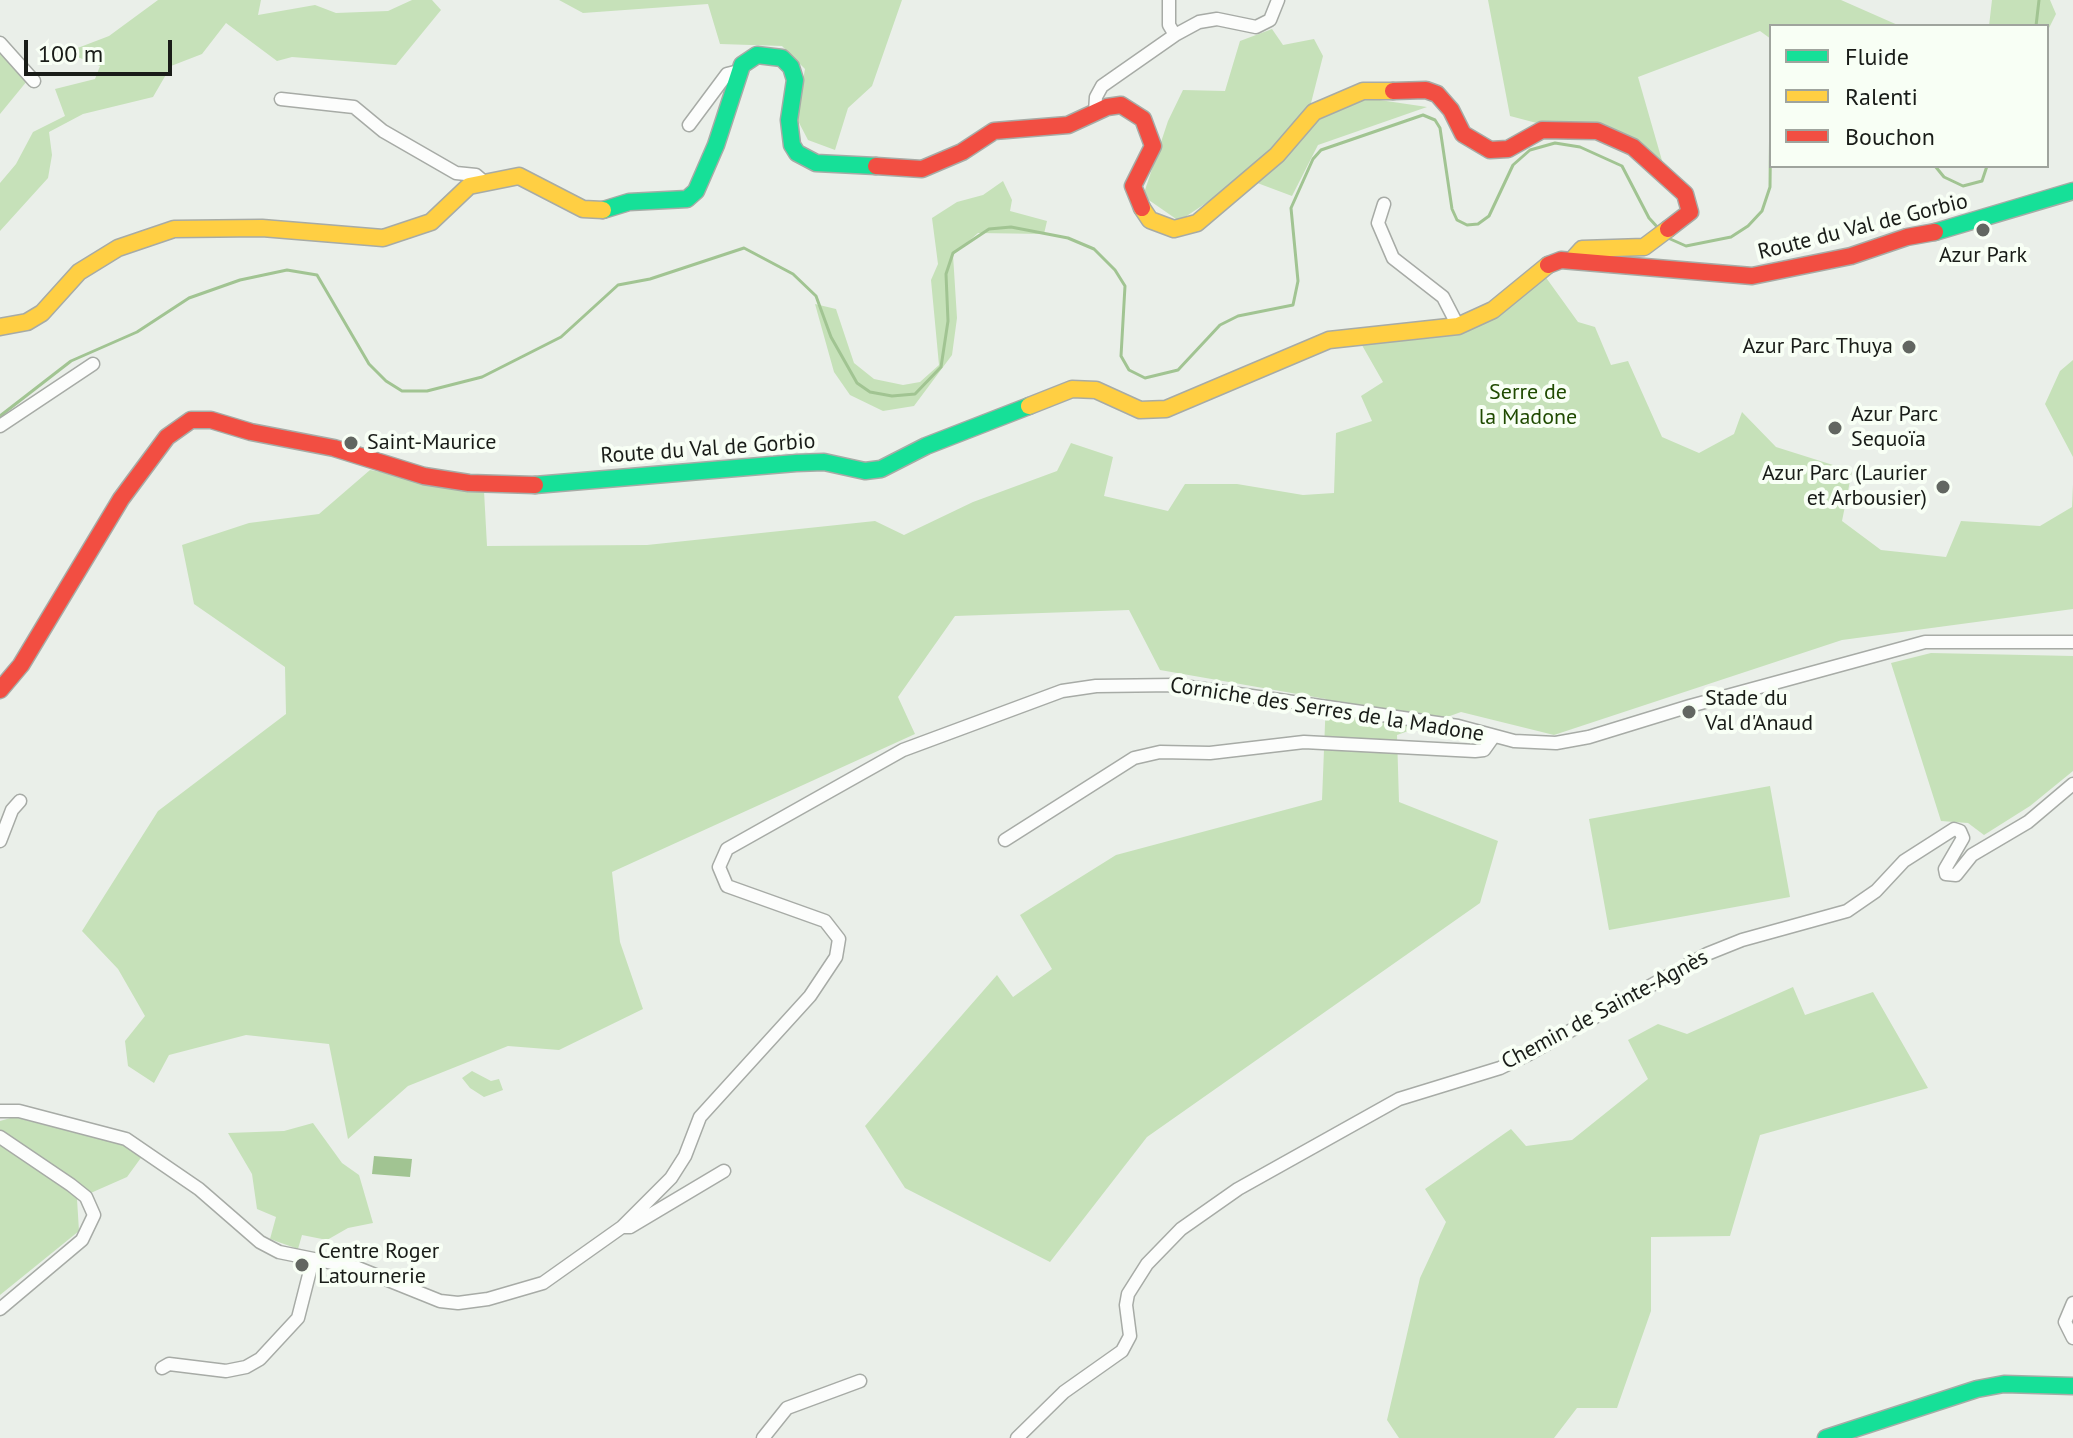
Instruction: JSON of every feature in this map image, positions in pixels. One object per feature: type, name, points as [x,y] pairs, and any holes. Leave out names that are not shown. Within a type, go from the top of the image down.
[{"type":"street","points":[[1169,0],[1169,25],[1175,35]]},
{"type":"street","points":[[1095,112],[1096,97],[1102,86],[1175,35],[1199,22],[1217,19],[1256,27],[1270,20],[1278,0]]},
{"type":"street","points":[[0,43],[34,81]]},
{"type":"street","points":[[0,327],[27,322],[42,313],[79,272],[118,248],[150,235],[208,226],[383,238],[431,222],[462,192],[483,181],[510,176],[529,178],[583,209],[598,211],[629,202],[687,199],[696,191],[716,145],[739,71],[747,59],[769,54],[782,58],[791,67],[795,80],[789,120],[792,145],[797,153],[816,163],[922,169],[950,158],[994,131],[1008,127],[1068,125],[1095,112],[1121,105],[1143,119],[1153,146],[1133,186],[1136,198],[1150,220],[1174,229],[1197,223],[1229,199],[1277,155],[1314,112],[1363,91],[1426,90],[1437,94],[1445,101],[1463,134],[1490,150],[1508,149],[1532,134],[1555,129],[1597,131],[1621,139],[1685,194],[1690,212],[1658,239],[1634,250],[1582,249],[1573,259]]},
{"type":"street","points":[[689,125],[711,99],[721,80],[727,74],[739,71]]},
{"type":"street","points":[[281,99],[354,107],[389,135],[456,173],[476,175],[483,181]]},
{"type":"street","name":"Route du Val de Gorbio","points":[[0,690],[21,665],[121,499],[167,437],[191,420],[211,420],[251,432],[334,448],[424,476],[469,483],[531,485],[824,462],[865,471],[893,465],[926,446],[1072,389],[1096,390],[1140,410],[1166,409],[1329,340],[1458,326],[1493,310],[1540,268],[1573,259],[1752,276],[1851,256],[1907,237],[1954,229],[2073,191]]},
{"type":"street","points":[[1384,204],[1378,223],[1393,258],[1443,297],[1458,326]]},
{"type":"street","points":[[0,426],[93,364]]},
{"type":"street","name":"Corniche des Serres de la Madone","points":[[0,1111],[19,1111],[126,1139],[199,1189],[233,1222],[260,1242],[279,1252],[358,1268],[440,1301],[458,1303],[488,1299],[543,1283],[622,1227],[671,1178],[685,1156],[700,1117],[810,996],[839,949],[835,929],[825,921],[727,886],[721,877],[721,857],[727,849],[903,750],[1062,691],[1096,686],[1205,687],[1458,726],[1533,744],[1589,737],[1925,642],[2073,642]]},
{"type":"street","points":[[1005,840],[1134,758],[1160,752],[1210,753],[1304,742],[1475,751],[1484,750],[1494,736]]},
{"type":"street","name":"Chemin de Sainte-Agnès","points":[[1017,1438],[1064,1392],[1122,1351],[1130,1336],[1128,1294],[1147,1264],[1181,1229],[1238,1189],[1399,1099],[1500,1068],[1529,1054],[1707,954],[1742,940],[1847,911],[1876,891],[1904,861],[1954,829],[1960,831],[1963,838],[1945,869],[1946,874],[1956,875],[1972,855],[2028,822],[2073,784]]},
{"type":"street","points":[[0,841],[12,810],[20,801]]},
{"type":"street","points":[[0,1137],[86,1197],[94,1215],[82,1240],[0,1309]]},
{"type":"street","points":[[622,1227],[630,1227],[724,1171]]},
{"type":"street","points":[[162,1368],[169,1364],[226,1371],[246,1367],[260,1359],[298,1318],[313,1259]]},
{"type":"street","points":[[2073,1303],[2065,1322],[2073,1338]]},
{"type":"street","points":[[763,1438],[787,1408],[860,1381]]},
{"type":"street","points":[[1826,1438],[1873,1420],[1977,1389],[2004,1384],[2073,1386]]},
{"type":"green space","points":[[158,0],[261,0],[258,15],[315,5],[336,13],[388,11],[412,0],[432,0],[441,10],[396,65],[292,57],[277,61],[226,23],[202,54],[171,66],[153,97],[83,114],[49,132],[52,155],[48,178],[0,231],[0,183],[16,164],[33,132],[65,116],[55,89],[95,79],[100,66],[75,56],[75,49],[109,36]]},
{"type":"green space","points":[[559,0],[902,0],[872,86],[848,108],[835,150],[808,140],[796,117],[805,69],[782,46],[720,44],[708,4],[583,13]]},
{"type":"green space","points":[[1488,0],[1841,0],[1895,24],[1769,24],[1769,38],[1760,31],[1638,77],[1663,164],[1586,136],[1510,116]]},
{"type":"green space","points":[[1992,0],[2050,0],[2056,14],[2049,28],[2049,24],[1989,24]]},
{"type":"green space","points":[[1272,29],[1283,45],[1314,39],[1323,56],[1310,107],[1366,98],[1427,107],[1318,145],[1292,196],[1244,178],[1179,221],[1143,196],[1168,121],[1183,90],[1225,91],[1240,41]]},
{"type":"green space","points":[[0,48],[27,81],[0,114]]},
{"type":"green space","points":[[1003,181],[1012,200],[1010,211],[1047,221],[1044,234],[978,233],[953,255],[957,318],[952,355],[914,406],[883,411],[850,395],[834,372],[815,304],[836,309],[854,363],[874,379],[903,385],[920,382],[939,365],[931,280],[938,264],[932,218],[957,202],[983,195]]},
{"type":"green space","name":"Serre de la Madone","points":[[1542,272],[1578,322],[1595,327],[1611,365],[1628,361],[1662,437],[1699,453],[1734,434],[1742,412],[1776,447],[1852,471],[1842,521],[1881,550],[1946,557],[1961,521],[2040,526],[2072,507],[2073,484],[2073,609],[1842,640],[1554,735],[1461,712],[1397,735],[1399,802],[1498,841],[1480,903],[1147,1137],[1050,1262],[905,1188],[865,1126],[997,975],[1013,997],[1052,969],[1020,915],[1116,855],[1322,800],[1326,699],[1160,670],[1129,610],[955,616],[898,697],[915,734],[612,872],[620,942],[643,1009],[559,1050],[508,1046],[408,1086],[348,1139],[329,1044],[246,1035],[169,1055],[154,1083],[128,1066],[125,1041],[145,1016],[118,969],[82,931],[158,811],[286,714],[285,667],[194,604],[182,545],[249,523],[319,514],[370,470],[484,491],[487,546],[647,545],[875,521],[904,535],[973,502],[1057,471],[1071,443],[1113,457],[1104,496],[1168,511],[1185,484],[1237,484],[1303,495],[1334,493],[1336,433],[1372,421],[1361,396],[1383,382],[1359,340],[1433,338],[1478,326],[1510,306]]},
{"type":"green space","points":[[2073,360],[2073,457],[2045,404],[2060,371]]},
{"type":"green space","points":[[1931,653],[2073,656],[2073,771],[2030,806],[1984,835],[1968,823],[1941,821],[1891,663]]},
{"type":"green space","points":[[1770,786],[1790,897],[1609,930],[1589,819]]},
{"type":"green space","points":[[1793,987],[1805,1015],[1873,992],[1928,1088],[1760,1135],[1730,1236],[1651,1237],[1651,1311],[1617,1408],[1577,1408],[1554,1438],[1399,1438],[1387,1420],[1420,1278],[1446,1222],[1425,1189],[1511,1129],[1526,1146],[1572,1140],[1648,1079],[1628,1040],[1658,1024],[1687,1034]]},
{"type":"green space","points":[[472,1071],[491,1081],[499,1079],[503,1090],[484,1097],[462,1078]]},
{"type":"green space","points":[[14,1117],[130,1147],[143,1155],[127,1177],[77,1199],[79,1231],[0,1295],[0,1121]]},
{"type":"green space","points":[[313,1123],[342,1163],[359,1175],[373,1223],[348,1228],[327,1240],[302,1235],[298,1249],[270,1239],[276,1217],[257,1209],[252,1174],[228,1133],[284,1131]]},
{"type":"shaded area","points":[[374,1156],[412,1159],[410,1177],[372,1174]]},
{"type":"waterway","points":[[2036,24],[2039,0]]},
{"type":"waterway","points":[[0,416],[71,361],[137,332],[189,298],[240,280],[287,270],[317,275],[369,364],[402,391],[427,391],[482,377],[561,337],[618,285],[650,279],[744,248],[793,274],[816,296],[831,337],[857,383],[870,392],[892,396],[915,394],[941,367],[948,321],[946,274],[953,253],[989,229],[1011,227],[1068,238],[1094,249],[1115,270],[1125,286],[1121,356],[1129,370],[1145,378],[1178,370],[1220,325],[1238,316],[1293,305],[1298,281],[1291,208],[1313,159],[1321,150],[1423,115],[1435,120],[1440,128],[1452,209],[1457,220],[1467,225],[1478,224],[1489,216],[1513,165],[1530,150],[1555,143],[1580,147],[1622,166],[1649,218],[1660,230]]},
{"type":"waterway","points":[[1668,238],[1686,246],[1731,237],[1748,226],[1762,211],[1770,187],[1770,168]]},
{"type":"waterway","points":[[1937,168],[1944,177],[1963,186],[1982,181],[1986,168]]},
{"type":"traffic: fast","points":[[603,210],[629,202],[687,199],[696,191],[716,145],[742,65],[757,55],[782,58],[791,67],[795,80],[789,120],[792,145],[797,153],[816,163],[876,166]]},
{"type":"traffic: fast","points":[[1935,232],[2073,191]]},
{"type":"traffic: fast","points":[[535,485],[796,463],[824,462],[865,471],[881,469],[926,446],[1029,406]]},
{"type":"traffic: fast","points":[[1826,1438],[1977,1389],[2004,1384],[2073,1386]]},
{"type":"traffic: slow","points":[[1142,208],[1150,220],[1174,229],[1197,223],[1277,155],[1314,112],[1363,91],[1393,91]]},
{"type":"traffic: slow","points":[[0,327],[27,322],[42,313],[79,272],[118,248],[174,229],[262,228],[383,238],[431,222],[469,186],[519,176],[583,209],[603,210]]},
{"type":"traffic: slow","points":[[1573,259],[1582,249],[1644,247],[1668,229]]},
{"type":"traffic: slow","points":[[1029,406],[1072,389],[1096,390],[1140,410],[1166,409],[1329,340],[1458,326],[1493,310],[1548,265]]},
{"type":"traffic: jam","points":[[1393,91],[1426,90],[1437,94],[1451,110],[1463,134],[1490,150],[1508,149],[1542,130],[1597,131],[1633,147],[1685,194],[1690,212],[1668,229]]},
{"type":"traffic: jam","points":[[876,166],[922,169],[962,152],[994,131],[1068,125],[1107,107],[1121,105],[1143,119],[1153,146],[1133,186],[1142,208]]},
{"type":"traffic: jam","points":[[1548,265],[1561,260],[1752,276],[1851,256],[1907,237],[1935,232]]},
{"type":"traffic: jam","points":[[0,690],[21,665],[121,499],[167,437],[191,420],[211,420],[251,432],[334,448],[424,476],[469,483],[535,485]]},
{"type":"place","name":"Azur Park","points":[[1983,230]]},
{"type":"place","name":"Azur Parc Thuya","points":[[1909,347]]},
{"type":"place","name":"Azur Parc Sequoïa","points":[[1835,428]]},
{"type":"place","name":"Saint-Maurice","points":[[351,443]]},
{"type":"place","name":"Azur Parc (Laurier et Arbousier)","points":[[1943,487]]},
{"type":"place","name":"Stade du Val d'Anaud","points":[[1689,712]]},
{"type":"place","name":"Centre Roger Latournerie","points":[[302,1265]]}]
